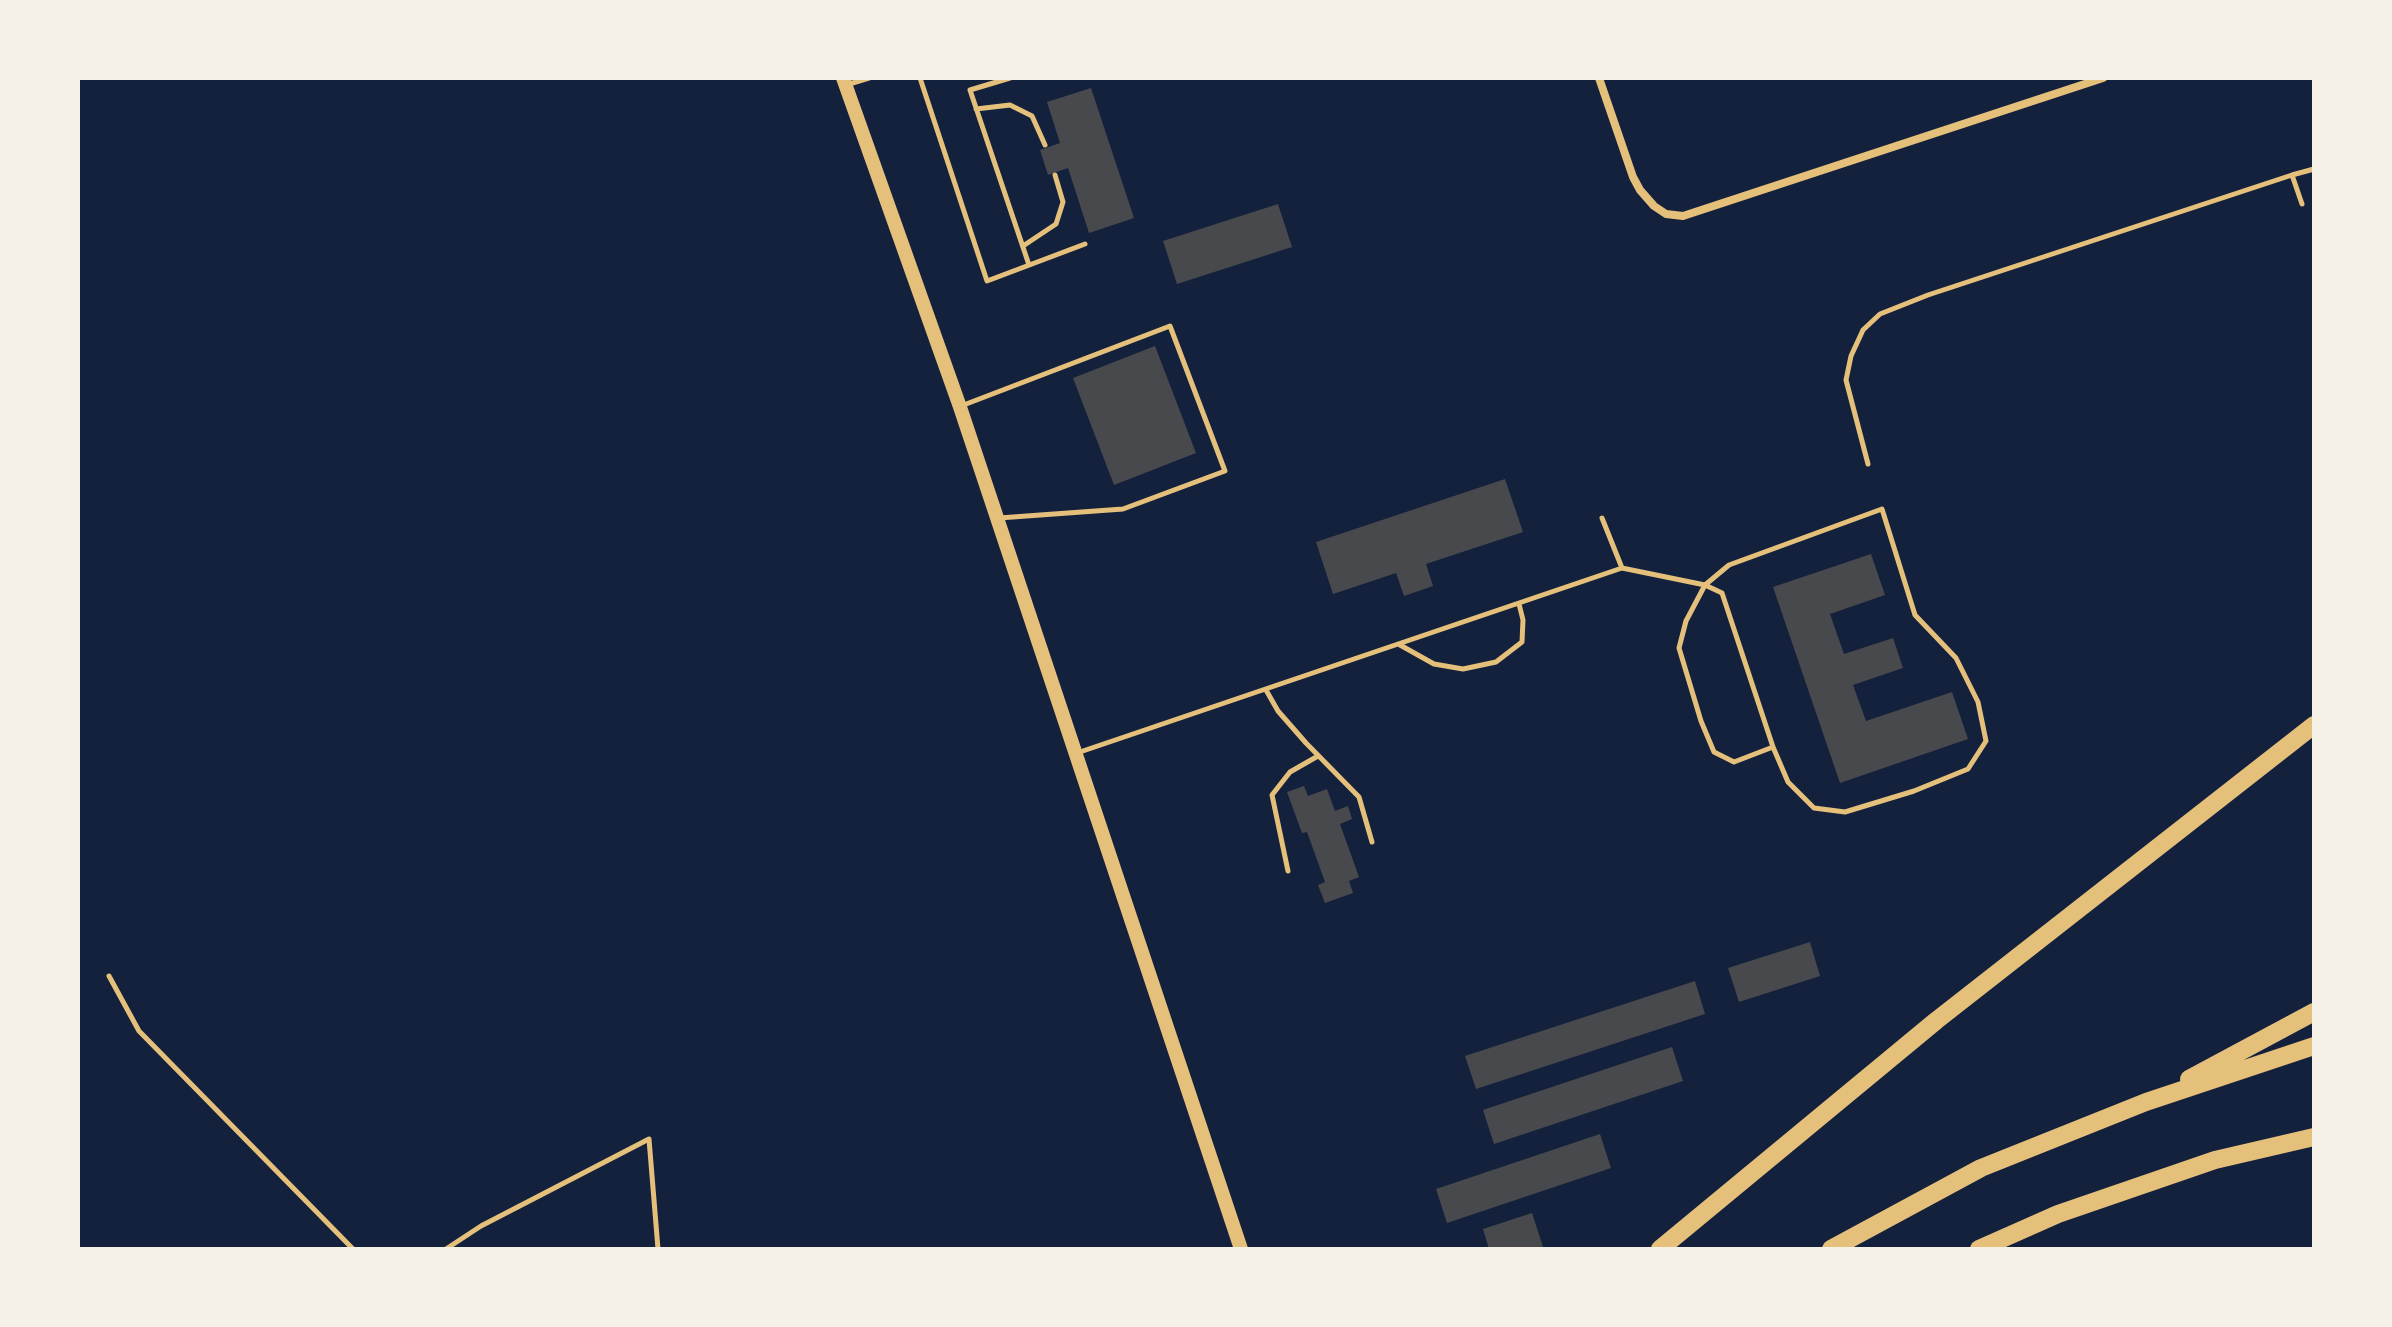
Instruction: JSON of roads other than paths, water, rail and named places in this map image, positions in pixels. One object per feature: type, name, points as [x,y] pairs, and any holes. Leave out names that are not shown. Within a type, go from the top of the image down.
[{"type":"highway","points":[[1660,1249],[1937,1020],[2314,725]]},
{"type":"highway","points":[[2146,1102],[2314,1012]]},
{"type":"highway","points":[[1831,1249],[1981,1168],[2146,1102],[2314,1046]]},
{"type":"highway","points":[[1979,1249],[2058,1214],[2215,1160],[2314,1137]]},
{"type":"main road","points":[[844,82],[960,407],[1241,1249]]},
{"type":"street","points":[[1599,78],[1640,190],[1666,214],[1683,216],[2103,78]]},
{"type":"lane","points":[[844,82],[869,78]]},
{"type":"lane","points":[[920,78],[987,281],[1085,244]]},
{"type":"lane","points":[[1010,78],[970,90],[1029,265]]},
{"type":"lane","points":[[976,109],[1010,105],[1032,116],[1045,145]]},
{"type":"lane","points":[[1868,464],[1846,380],[1851,356],[1863,330],[1880,314],[1928,295],[2314,169]]},
{"type":"lane","points":[[1023,246],[1056,224],[1063,202],[1055,175]]},
{"type":"lane","points":[[2292,175],[2302,204]]},
{"type":"lane","points":[[960,407],[1170,326],[1225,471],[1123,509],[996,519]]},
{"type":"lane","points":[[1076,754],[1622,568],[1705,585],[1722,593],[1773,747],[1788,782],[1814,808],[1845,812],[1914,791],[1968,769],[1986,741],[1978,702],[1956,658],[1915,615],[1882,509],[1729,565],[1705,585],[1686,621],[1679,648],[1701,721],[1714,752],[1734,762],[1773,747]]},
{"type":"lane","points":[[1602,518],[1622,568]]},
{"type":"lane","points":[[1399,645],[1434,664],[1463,669],[1496,662],[1522,642],[1523,620],[1519,604]]},
{"type":"lane","points":[[1266,690],[1278,711],[1359,797],[1372,842]]},
{"type":"lane","points":[[1288,871],[1272,795],[1290,772],[1318,756]]},
{"type":"lane","points":[[109,976],[139,1031],[353,1249]]},
{"type":"lane","points":[[446,1249],[481,1226],[649,1139],[658,1249]]}]
